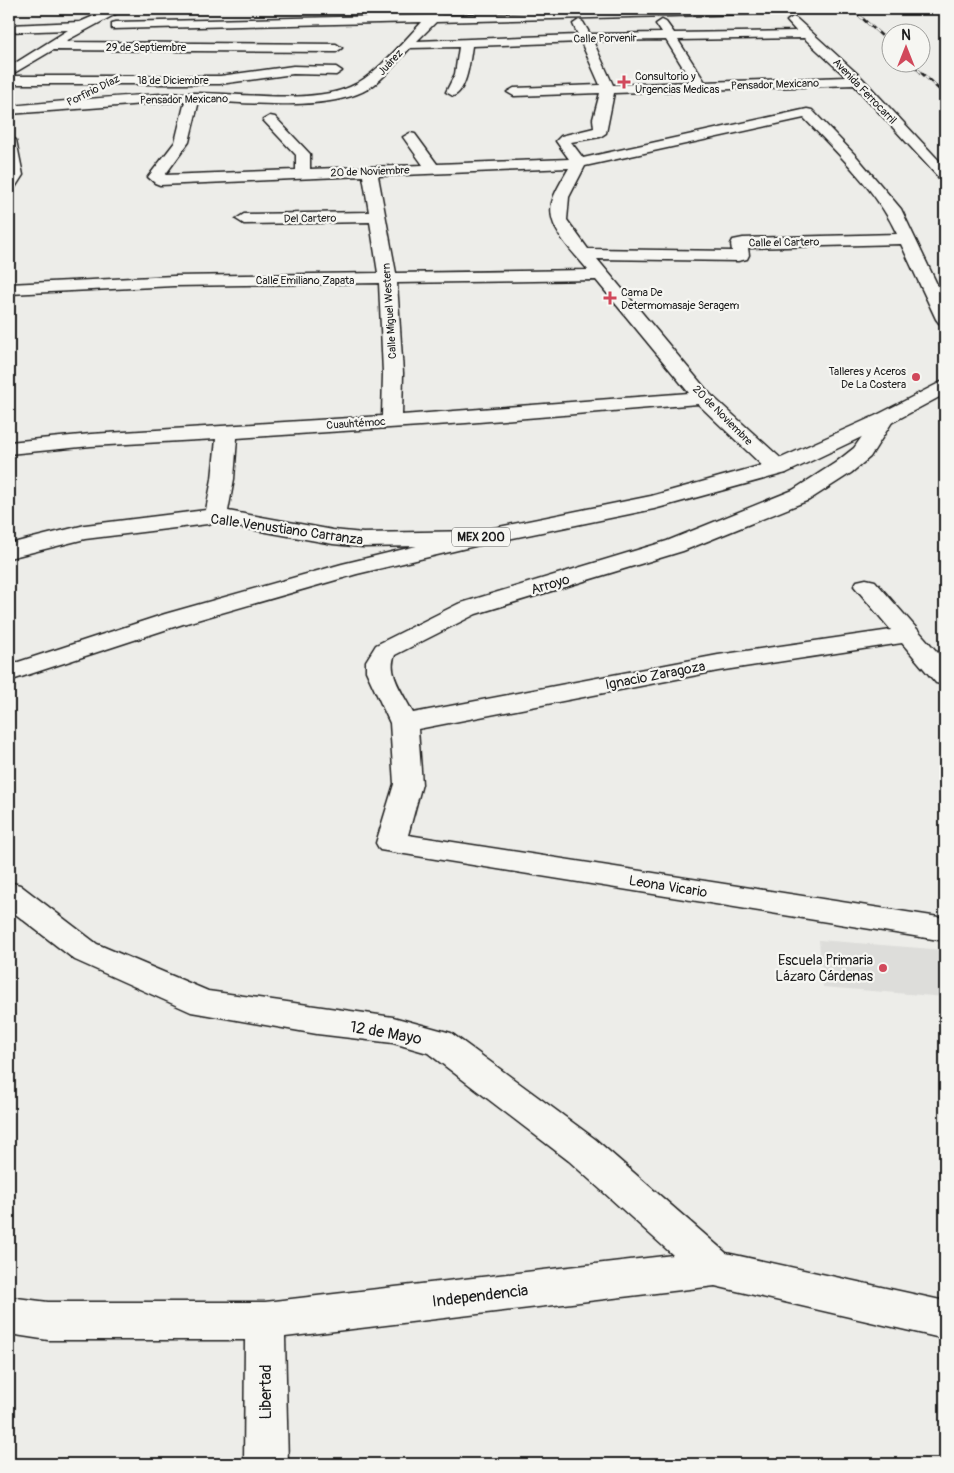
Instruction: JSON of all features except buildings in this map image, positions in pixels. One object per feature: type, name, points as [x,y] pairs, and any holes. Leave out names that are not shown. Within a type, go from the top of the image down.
[{"type":"main road","points":[[9,72],[82,26],[119,9]]},
{"type":"main road","name":"Avenida Ferrocarril","points":[[782,9],[857,81],[945,176]]},
{"type":"main road","points":[[116,26],[221,22],[387,20],[437,14],[512,18],[652,11],[826,9]]},
{"type":"main road","points":[[652,11],[701,86]]},
{"type":"main road","points":[[221,22],[241,12]]},
{"type":"main road","name":"Juárez","points":[[359,90],[370,82],[437,14]]},
{"type":"main road","points":[[575,16],[608,89],[600,119],[601,130],[595,134],[563,141],[579,164]]},
{"type":"main road","points":[[512,18],[525,54]]},
{"type":"main road","points":[[387,20],[412,26],[419,31]]},
{"type":"main road","points":[[9,28],[82,26]]},
{"type":"main road","points":[[158,59],[207,31]]},
{"type":"main road","name":"Calle Porvenir","points":[[405,45],[586,38],[806,34]]},
{"type":"main road","points":[[453,92],[461,74],[466,43]]},
{"type":"main road","name":"29 de Septiembre","points":[[50,46],[336,48]]},
{"type":"main road","name":"Porfirio Díaz","points":[[58,106],[142,66]]},
{"type":"main road","name":"18 de Diciembre","points":[[9,80],[220,80],[293,70],[336,71]]},
{"type":"main road","name":"Pensador Mexicano","points":[[514,92],[857,81]]},
{"type":"main road","points":[[824,83],[807,113],[893,209],[945,319]]},
{"type":"main road","name":"Pensador Mexicano","points":[[9,110],[193,97],[312,98],[359,90]]},
{"type":"main road","name":"20 de Noviembre","points":[[193,97],[182,142],[156,177],[160,180],[303,173],[579,164],[807,113]]},
{"type":"main road","points":[[9,117],[43,108]]},
{"type":"main road","points":[[270,120],[303,154],[303,173]]},
{"type":"main road","points":[[410,137],[433,169]]},
{"type":"main road","points":[[9,144],[15,175],[9,186]]},
{"type":"main road","name":"20 de Noviembre","points":[[579,164],[561,198],[559,220],[600,275],[703,398],[778,468]]},
{"type":"main road","name":"Calle Miguel Western","points":[[370,172],[388,279],[393,373],[392,421]]},
{"type":"main road","name":"Del Cartero","points":[[244,220],[377,217]]},
{"type":"main road","name":"Calle el Cartero","points":[[584,254],[738,256],[741,255],[739,244],[743,243],[906,239]]},
{"type":"main road","name":"Calle Emiliano Zapata","points":[[9,288],[174,281],[600,275]]},
{"type":"main road","name":"MEX 200","points":[[9,673],[174,619],[350,569],[479,538],[654,502],[778,468],[884,418],[945,386]]},
{"type":"main road","name":"Cuauhtémoc","points":[[9,448],[71,440],[551,411],[703,398]]},
{"type":"main road","name":"Arroyo","points":[[391,843],[408,784],[404,723],[379,672],[379,661],[385,650],[467,609],[675,546],[801,495],[844,468],[862,452],[884,418]]},
{"type":"main road","points":[[216,516],[223,479],[227,432]]},
{"type":"main road","name":"Calle Venustiano Carranza","points":[[9,552],[85,532],[216,516],[334,537],[363,540],[479,538]]},
{"type":"main road","points":[[866,586],[945,677]]},
{"type":"main road","name":"Ignacio Zaragoza","points":[[404,723],[718,663],[907,635]]},
{"type":"main road","name":"Leona Vicario","points":[[391,843],[945,930]]},
{"type":"main road","name":"12 de Mayo","points":[[9,893],[86,952],[203,1003],[317,1021],[393,1030],[438,1042],[582,1150],[715,1268]]},
{"type":"main road","name":"Independencia","points":[[9,1315],[48,1321],[265,1320],[715,1268],[945,1320]]},
{"type":"main road","name":"Libertad","points":[[265,1320],[266,1464]]},
{"type":"shaded area","name":"Escuela Primaria Lázaro Cárdenas","points":[[819,940],[945,950],[945,997],[823,987]]},
{"type":"railway","points":[[852,9],[882,36]]},
{"type":"railway","points":[[921,72],[945,95]]},
{"type":"place","name":"Consultorio y Urgencias Medicas","points":[[624,82]]},
{"type":"place","name":"Cama De Determomasaje Seragem","points":[[610,298]]},
{"type":"place","name":"Talleres y Aceros De La Costera","points":[[916,377]]},
{"type":"place","name":"Escuela Primaria Lázaro Cárdenas","points":[[883,968]]}]
